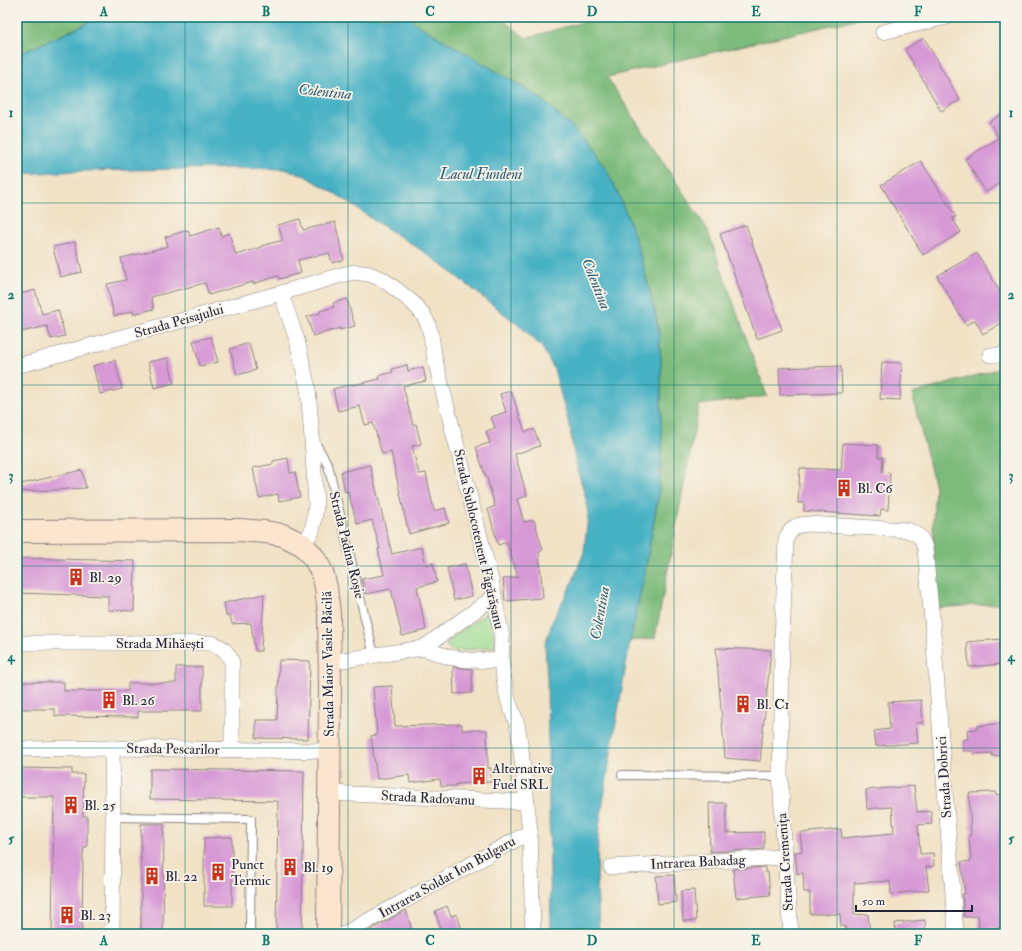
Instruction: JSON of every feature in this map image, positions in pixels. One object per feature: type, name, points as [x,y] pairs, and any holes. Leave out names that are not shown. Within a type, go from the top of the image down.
[{"type":"street","points":[[883,32],[947,17]]},
{"type":"street","name":"Strada Sublocotenent Făgărășanu","points":[[341,275],[354,272],[369,274],[382,279],[413,303],[423,314],[428,324],[491,580],[502,637],[501,661],[508,700],[517,724],[530,832],[533,934]]},
{"type":"street","name":"Strada Peisajului","points":[[17,366],[341,275]]},
{"type":"street","name":"Strada Padina Roșie","points":[[281,293],[297,340],[308,389],[316,504],[312,530],[303,545]]},
{"type":"street","name":"Strada Dobrici","points":[[780,783],[782,651],[786,539],[789,532],[795,526],[800,524],[809,524],[906,530],[918,535],[924,542],[926,549],[956,934]]},
{"type":"street","name":"Strada Maior Vasile Băcilă","points":[[17,531],[240,530],[265,532],[283,535],[303,545],[314,558],[320,567],[326,587],[330,662],[328,934]]},
{"type":"street","points":[[330,662],[423,648],[494,597]]},
{"type":"street","name":"Strada Mihăești","points":[[17,643],[212,643],[219,645],[225,649],[232,663],[232,749]]},
{"type":"street","points":[[423,648],[448,657],[468,660],[501,661]]},
{"type":"street","points":[[112,748],[112,934]]},
{"type":"street","name":"Strada Pescarilor","points":[[17,749],[112,748],[330,751]]},
{"type":"street","name":"Strada Cremenița","points":[[780,783],[791,934]]},
{"type":"street","name":"Strada Radovanu","points":[[329,793],[527,802]]},
{"type":"street","name":"Intrarea Soldat Ion Bulgaru","points":[[344,934],[530,832]]},
{"type":"street","name":"Intrarea Babadag","points":[[611,867],[785,857]]},
{"type":"lane","name":"Strada Padina Roșie","points":[[312,438],[328,465],[374,655]]},
{"type":"lane","points":[[622,775],[780,783]]},
{"type":"lane","points":[[113,817],[251,819],[250,934]]},
{"type":"green space","points":[[17,17],[96,17],[83,25],[17,55]]},
{"type":"green space","points":[[410,17],[499,17],[526,38],[601,17],[865,17],[607,77],[707,229],[767,396],[699,405],[655,638],[630,641],[644,577],[658,498],[662,449],[661,362],[659,334],[655,312],[638,247],[618,193],[583,139],[540,98],[418,25]]},
{"type":"green space","points":[[1005,367],[1005,603],[937,608],[933,522],[935,487],[912,394]]},
{"type":"green space","points":[[485,614],[489,616],[496,645],[494,647],[455,651],[446,646],[449,640]]},
{"type":"water","name":"Lacul Fundeni","points":[[96,17],[410,17],[418,25],[540,98],[573,128],[606,169],[618,193],[638,247],[655,312],[659,334],[661,362],[662,449],[658,498],[644,577],[630,641],[598,834],[597,882],[599,934],[551,934],[547,678],[545,644],[553,620],[573,581],[584,552],[588,515],[586,499],[575,460],[570,428],[554,369],[542,347],[521,327],[437,261],[347,201],[301,174],[284,169],[233,168],[81,171],[17,174],[17,55],[83,25]]},
{"type":"building","points":[[924,38],[960,100],[941,111],[905,49]]},
{"type":"building","points":[[1005,112],[1005,180],[986,192],[965,159],[999,138],[989,122]]},
{"type":"building","points":[[921,161],[956,217],[952,218],[961,232],[923,255],[881,185]]},
{"type":"building","points":[[300,219],[303,230],[335,222],[344,260],[332,263],[329,253],[298,260],[301,273],[279,279],[278,276],[209,295],[205,283],[151,297],[154,309],[133,314],[133,311],[114,316],[107,284],[126,280],[121,258],[168,246],[165,237],[188,230],[190,236],[219,227],[221,236],[229,233],[236,255],[283,240],[278,225]]},
{"type":"building","points":[[746,225],[782,330],[757,339],[720,234]]},
{"type":"building","points":[[75,242],[82,272],[60,277],[53,247]]},
{"type":"building","points":[[977,253],[1005,300],[1005,321],[983,334],[975,320],[966,325],[937,276]]},
{"type":"building","points":[[35,290],[42,314],[58,310],[65,336],[51,339],[47,326],[17,333],[17,295]]},
{"type":"building","points":[[347,299],[355,326],[340,330],[340,328],[313,336],[307,317],[334,307],[333,303]]},
{"type":"building","points":[[211,337],[218,362],[200,366],[193,341]]},
{"type":"building","points":[[249,343],[256,370],[237,375],[230,349]]},
{"type":"building","points":[[168,358],[174,383],[154,388],[148,362]]},
{"type":"building","points":[[115,360],[122,389],[100,394],[93,366]]},
{"type":"building","points":[[882,362],[902,363],[900,400],[880,399]]},
{"type":"building","points":[[407,365],[408,371],[423,367],[426,381],[403,386],[413,425],[416,424],[421,444],[412,446],[419,474],[426,473],[434,511],[445,508],[449,523],[409,534],[391,452],[382,454],[373,423],[365,425],[360,406],[338,411],[333,389],[380,379],[379,376],[393,372],[392,369]]},
{"type":"building","points":[[841,366],[842,393],[780,395],[779,368]]},
{"type":"building","points":[[511,391],[525,432],[534,429],[540,446],[515,454],[527,496],[517,499],[524,522],[534,520],[543,550],[539,552],[543,598],[505,601],[503,579],[518,577],[507,542],[498,545],[488,509],[495,506],[476,447],[490,443],[486,431],[495,428],[491,417],[506,412],[500,394]]},
{"type":"building","name":"Bl. C6","points":[[843,443],[878,445],[878,457],[883,457],[882,472],[890,473],[888,510],[881,509],[880,516],[804,511],[804,503],[798,503],[800,468],[841,470]]},
{"type":"building","points":[[288,458],[290,473],[295,472],[300,497],[279,501],[278,494],[259,498],[253,468],[273,464],[273,461]]},
{"type":"building","points":[[370,465],[392,554],[422,547],[426,565],[433,563],[437,582],[417,587],[426,630],[402,636],[391,589],[366,594],[362,579],[384,575],[378,549],[380,549],[372,520],[357,524],[348,491],[345,492],[341,472]]},
{"type":"building","points":[[82,470],[86,488],[17,492],[17,485]]},
{"type":"building","name":"Bl. 29","points":[[17,558],[135,561],[134,611],[108,610],[108,596],[17,593]]},
{"type":"building","points":[[465,564],[472,596],[454,600],[447,568]]},
{"type":"building","points":[[264,594],[261,651],[255,651],[251,623],[232,624],[230,616],[226,616],[224,603]]},
{"type":"building","points":[[1002,639],[1004,664],[969,667],[967,642]]},
{"type":"building","name":"Bl. C1","points":[[716,648],[771,650],[760,761],[725,758]]},
{"type":"building","points":[[279,660],[310,661],[308,739],[256,738],[256,720],[277,720]]},
{"type":"building","name":"Bl. 26","points":[[176,667],[202,667],[202,711],[138,711],[138,717],[55,716],[55,709],[17,709],[17,682],[64,682],[64,691],[128,691],[128,683],[176,683]]},
{"type":"building","points":[[453,667],[472,669],[472,693],[454,694]]},
{"type":"building","points":[[392,686],[395,726],[462,724],[462,730],[487,730],[488,768],[491,768],[491,782],[441,786],[440,779],[410,783],[409,775],[377,779],[371,736],[377,735],[373,687]]},
{"type":"building","points":[[921,700],[923,723],[916,723],[918,743],[876,746],[874,731],[890,729],[888,702]]},
{"type":"building","points":[[1005,723],[1005,755],[992,756],[992,753],[973,754],[973,751],[963,751],[963,740],[968,739],[967,730],[978,729],[977,726]]},
{"type":"building","points":[[17,768],[72,769],[72,774],[84,774],[83,816],[87,816],[87,847],[84,847],[83,855],[82,934],[52,934],[54,797],[17,797]]},
{"type":"building","name":"Bl. 19","points":[[150,769],[304,771],[302,934],[276,934],[278,801],[150,799]]},
{"type":"building","points":[[914,786],[917,812],[931,811],[932,824],[918,825],[920,854],[933,853],[934,866],[926,867],[929,890],[891,894],[890,881],[854,883],[854,915],[868,914],[870,934],[846,934],[845,926],[841,926],[840,914],[810,914],[810,892],[804,892],[803,873],[797,874],[795,852],[802,851],[800,833],[841,829],[842,838],[894,833],[892,807],[867,809],[866,790]]},
{"type":"building","points":[[995,792],[996,795],[1005,794],[1005,927],[979,930],[978,916],[964,917],[962,894],[965,894],[961,862],[971,861],[969,835],[971,835],[969,793]]},
{"type":"building","points":[[709,803],[726,803],[726,833],[764,832],[764,849],[710,852]]},
{"type":"building","name":"Bl. 22","points":[[141,824],[164,824],[163,934],[141,934]]},
{"type":"building","name":"Punct Termic","points":[[232,837],[232,906],[204,906],[204,838]]},
{"type":"building","points":[[765,867],[765,872],[768,872],[770,895],[736,898],[733,869]]},
{"type":"building","points":[[674,875],[676,902],[658,904],[656,876]]},
{"type":"building","points":[[694,890],[696,921],[683,921],[681,891]]},
{"type":"building","points":[[447,906],[451,916],[457,914],[463,934],[442,934],[435,911]]},
{"type":"building","points":[[406,910],[413,934],[363,934]]},
{"type":"building","points":[[925,920],[926,934],[896,934],[895,923]]},
{"type":"place","name":"Bl. C6","points":[[844,488]]},
{"type":"place","name":"Bl. 29","points":[[76,577]]},
{"type":"place","name":"Bl. 26","points":[[109,700]]},
{"type":"place","name":"Bl. C1","points":[[743,704]]},
{"type":"place","name":"Alternative Fuel SRL","points":[[479,776]]},
{"type":"place","name":"Bl. 25","points":[[71,805]]},
{"type":"place","name":"Bl. 19","points":[[290,867]]},
{"type":"place","name":"Punct Termic","points":[[218,872]]},
{"type":"place","name":"Bl. 22","points":[[152,876]]},
{"type":"place","name":"Bl. 23","points":[[67,915]]},
{"type":"water label","name":"Colentina","points":[[325,92]]},
{"type":"water label","name":"Colentina","points":[[596,284]]},
{"type":"water label","name":"Colentina","points":[[600,613]]}]
